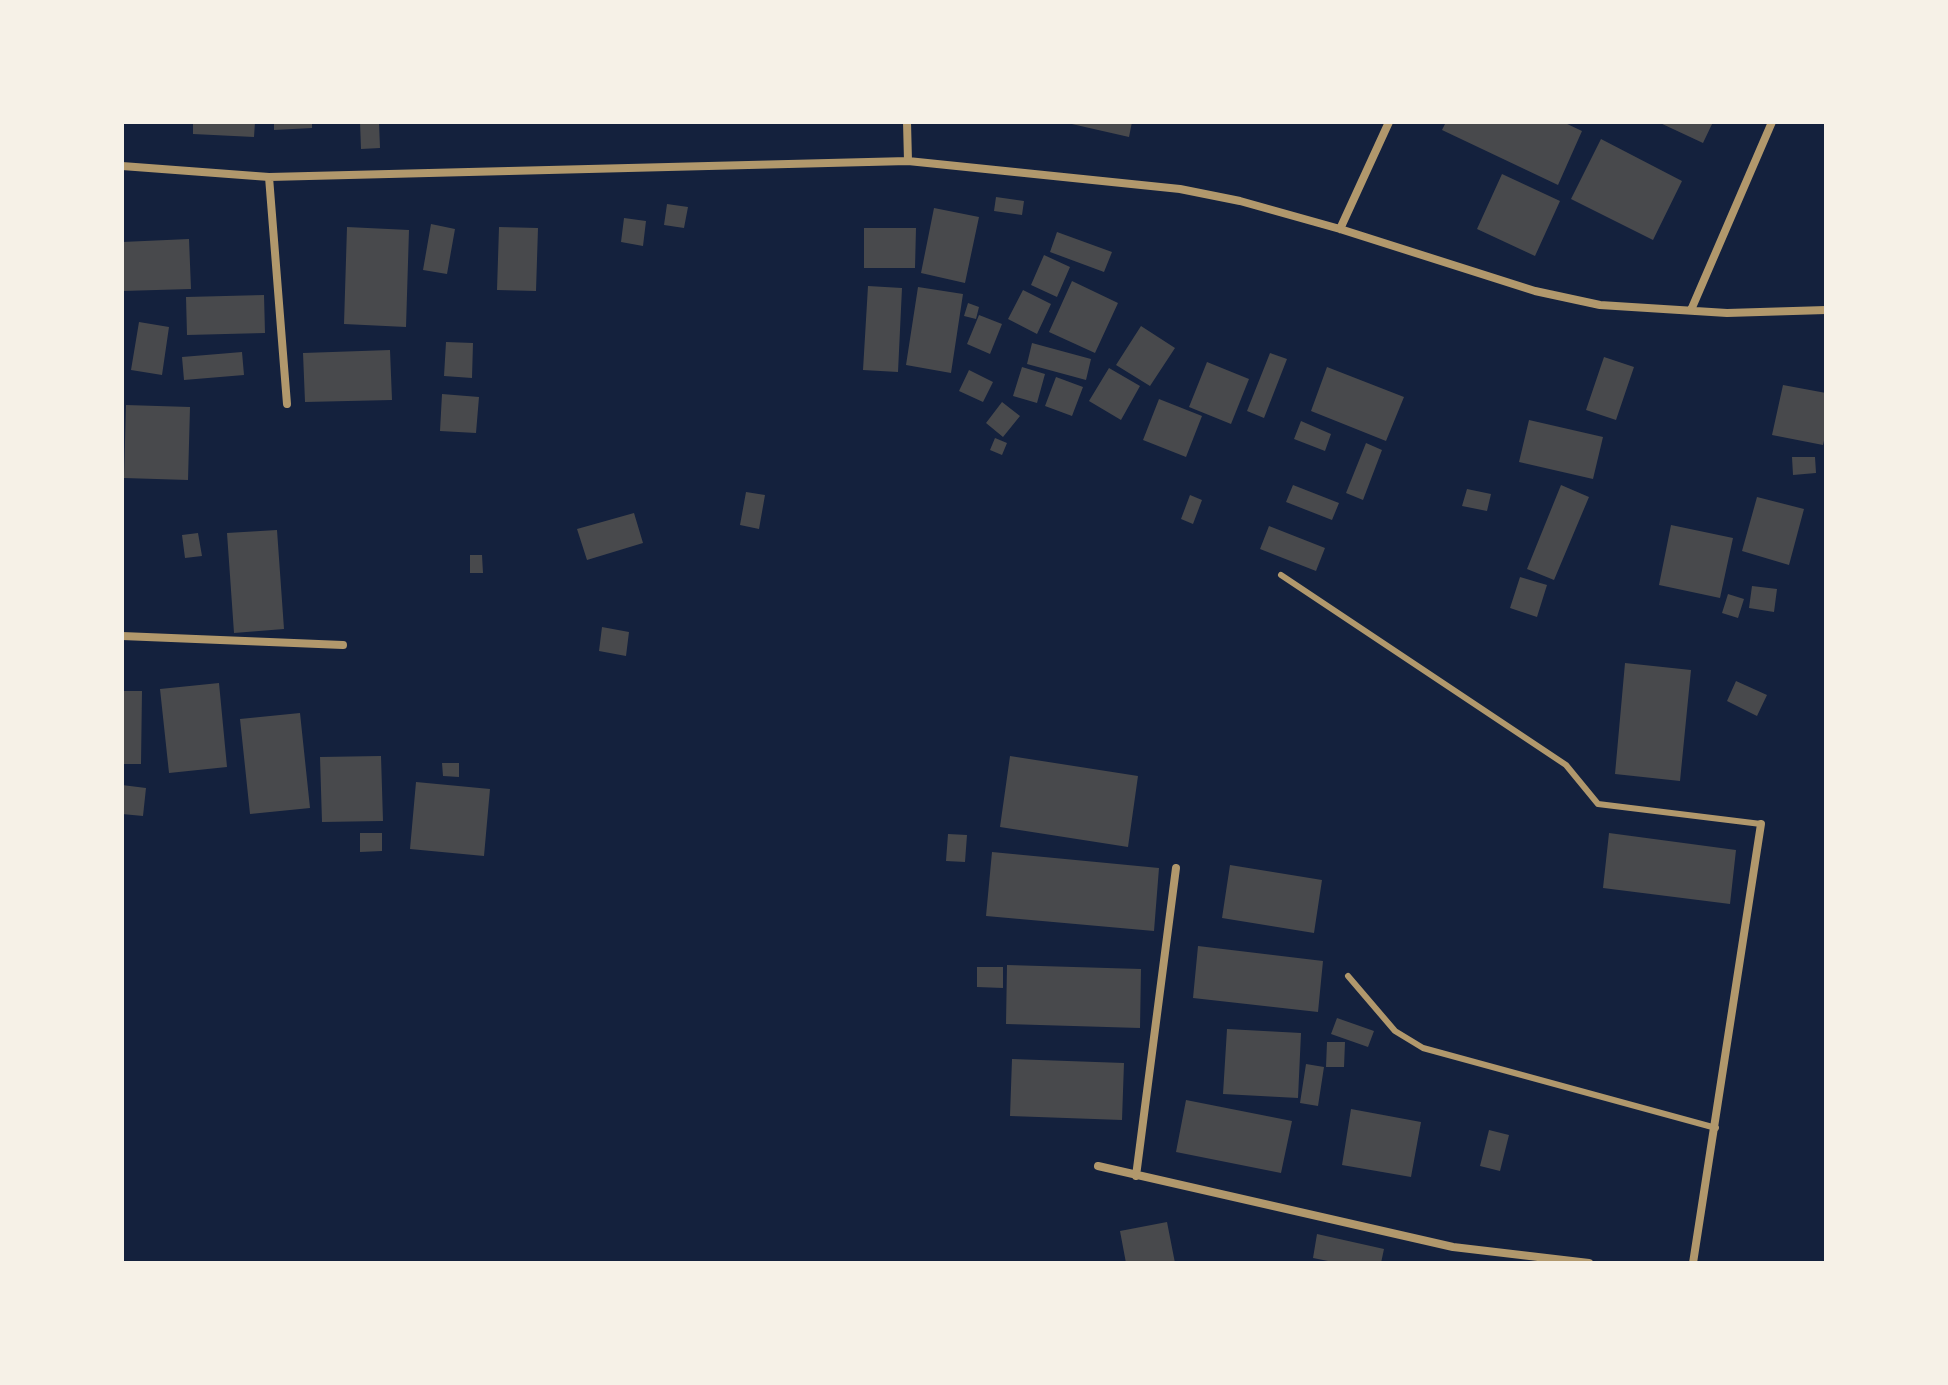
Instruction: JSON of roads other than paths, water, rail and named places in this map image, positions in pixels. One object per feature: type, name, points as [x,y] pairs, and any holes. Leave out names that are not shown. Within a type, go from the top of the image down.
[{"type":"street","points":[[907,122],[908,161]]},
{"type":"street","points":[[1340,229],[1389,122]]},
{"type":"street","points":[[1691,310],[1772,122]]},
{"type":"street","points":[[122,166],[269,177],[908,161],[1180,189],[1240,201],[1535,291],[1600,305],[1727,313],[1826,310]]},
{"type":"street","points":[[269,177],[287,404]]},
{"type":"street","points":[[122,636],[343,645]]},
{"type":"street","points":[[1693,1263],[1761,824]]},
{"type":"street","points":[[1136,1176],[1176,868]]},
{"type":"street","points":[[1098,1166],[1453,1247],[1589,1263]]},
{"type":"lane","points":[[1281,575],[1566,765],[1598,804],[1761,824]]},
{"type":"lane","points":[[1348,976],[1395,1031],[1423,1048],[1716,1128]]}]
